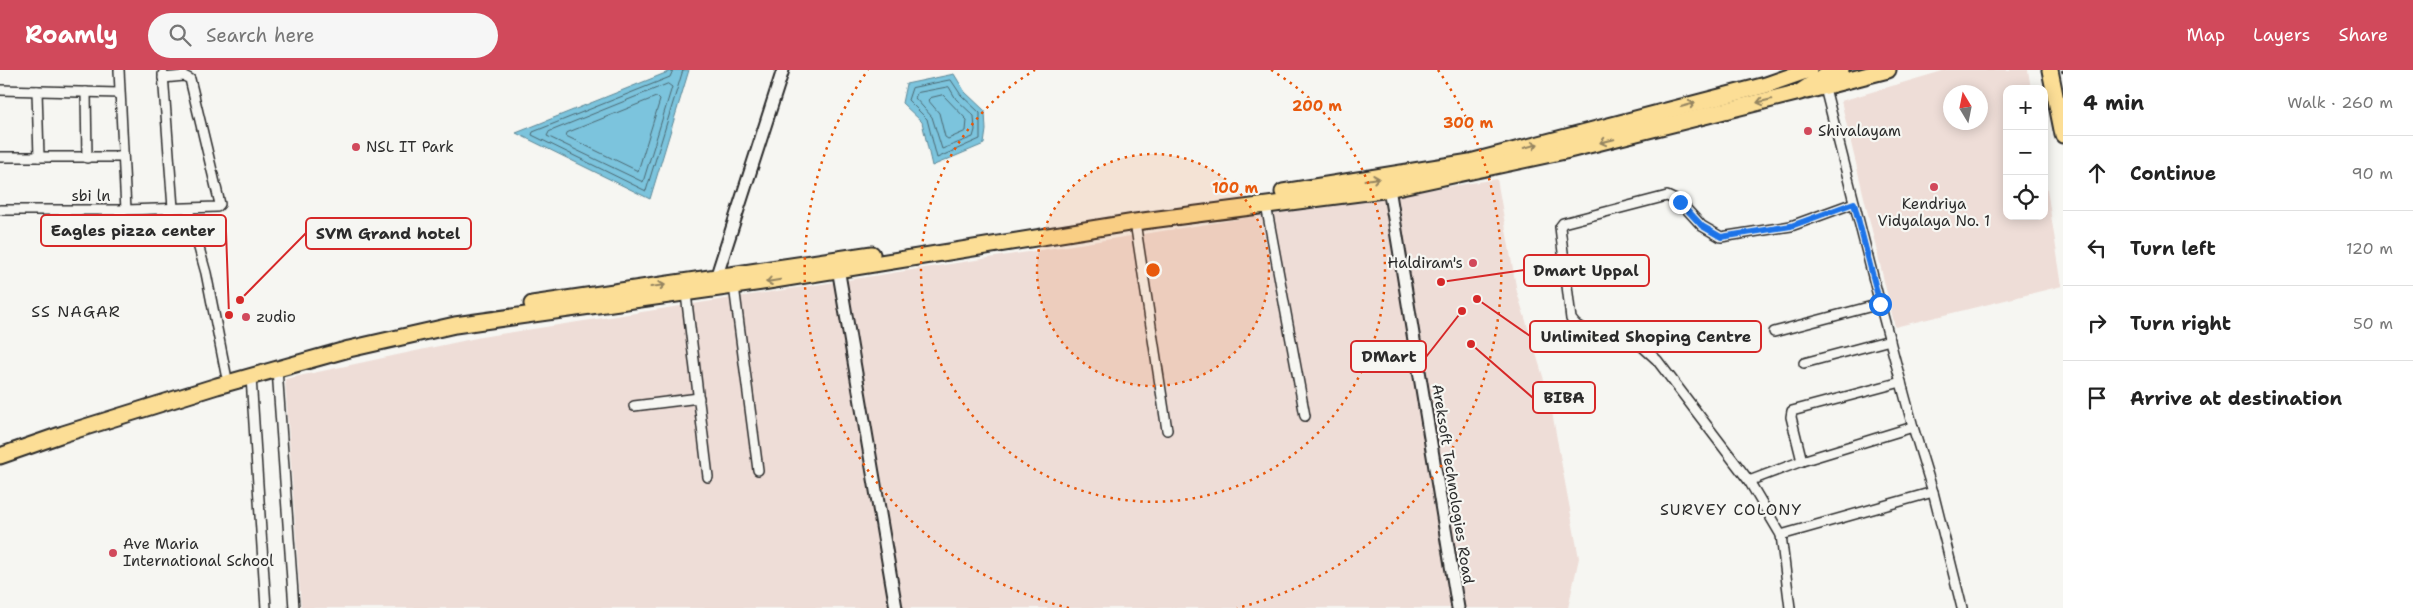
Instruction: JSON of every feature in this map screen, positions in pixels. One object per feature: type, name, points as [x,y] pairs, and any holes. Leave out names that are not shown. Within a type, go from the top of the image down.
[{"type":"highway","points":[[0,447],[226,374],[348,345],[460,324],[686,294],[716,284],[734,286],[837,265],[1135,222],[1386,189],[1565,152],[1800,92],[1818,78],[1841,70]]},
{"type":"highway","points":[[0,456],[63,434],[277,369],[398,327],[481,311],[716,284],[1381,178],[1470,162],[1766,84],[1888,70]]},
{"type":"highway","points":[[2050,70],[2063,135]]},
{"type":"street","name":"sbi ln","points":[[0,210],[126,210],[119,70]]},
{"type":"street","points":[[716,284],[783,70]]},
{"type":"street","points":[[126,210],[216,207],[220,201],[190,78],[162,73],[173,208]]},
{"type":"street","points":[[1818,78],[1854,203],[1912,427],[1933,492],[1962,608]]},
{"type":"street","points":[[0,90],[120,93]]},
{"type":"street","points":[[37,90],[39,157]]},
{"type":"street","points":[[86,92],[87,158]]},
{"type":"street","points":[[0,157],[122,157]]},
{"type":"street","name":"Areksoft Technologies Road","points":[[1386,189],[1458,608]]},
{"type":"street","points":[[1790,608],[1781,535],[1749,481],[1658,360],[1634,339],[1607,330],[1583,329],[1571,319],[1560,227],[1563,223],[1667,196],[1680,202],[1702,226],[1721,237],[1791,226],[1854,203]]},
{"type":"street","points":[[1266,205],[1305,416]]},
{"type":"street","points":[[188,209],[206,273],[226,374]]},
{"type":"street","points":[[1135,222],[1167,430]]},
{"type":"street","points":[[837,265],[896,608]]},
{"type":"street","points":[[734,286],[758,470]]},
{"type":"street","points":[[686,294],[708,477]]},
{"type":"street","points":[[1774,332],[1880,304]]},
{"type":"street","points":[[1804,364],[1890,340]]},
{"type":"street","points":[[277,369],[294,608]]},
{"type":"street","points":[[250,377],[266,608]]},
{"type":"street","points":[[1802,461],[1791,417],[1792,411],[1901,382]]},
{"type":"street","points":[[634,406],[698,398]]},
{"type":"street","points":[[1749,481],[1802,461],[1912,427]]},
{"type":"street","name":"Areksoft Technologies Road","points":[[1427,430],[1452,608]]},
{"type":"street","points":[[1781,535],[1933,492]]},
{"type":"shaded area","name":"Kendriya Vidyalaya No. 1","points":[[1946,70],[2028,70],[2030,85],[2003,85],[2003,220],[2048,220],[2048,196],[2062,286],[1895,327],[1841,101]]},
{"type":"shaded area","points":[[1497,179],[1517,292],[1549,396],[1579,558],[1568,608],[301,608],[285,379],[481,337]]},
{"type":"water","points":[[673,70],[689,70],[650,199],[516,133]]},
{"type":"water","points":[[954,74],[965,92],[985,111],[986,130],[984,144],[932,166],[922,122],[902,103],[906,84]]},
{"type":"place","name":"Shivalayam","points":[[1808,131]]},
{"type":"place","name":"NSL IT Park","points":[[356,147]]},
{"type":"place","name":"Kendriya Vidyalaya No. 1","points":[[1934,187]]},
{"type":"place","name":"Haldiram's","points":[[1473,263]]},
{"type":"place","name":"Dmart Uppal","points":[[1441,282]]},
{"type":"place","name":"Unlimited Shoping Centre","points":[[1477,299]]},
{"type":"place","name":"SVM Grand hotel","points":[[240,300]]},
{"type":"place","name":"DMart","points":[[1462,311]]},
{"type":"place","name":"Eagles pizza center","points":[[229,315]]},
{"type":"place","name":"zudio","points":[[246,317]]},
{"type":"place","name":"BIBA","points":[[1471,344]]},
{"type":"place","name":"Ave Maria International School","points":[[113,553]]},
{"type":"district","name":"SS NAGAR","points":[[76,311]]},
{"type":"district","name":"SURVEY COLONY","points":[[1731,509]]},
{"type":"route","points":[[1680,202],[1702,226],[1721,237],[1739,236],[1791,226],[1854,203],[1880,304]]}]
